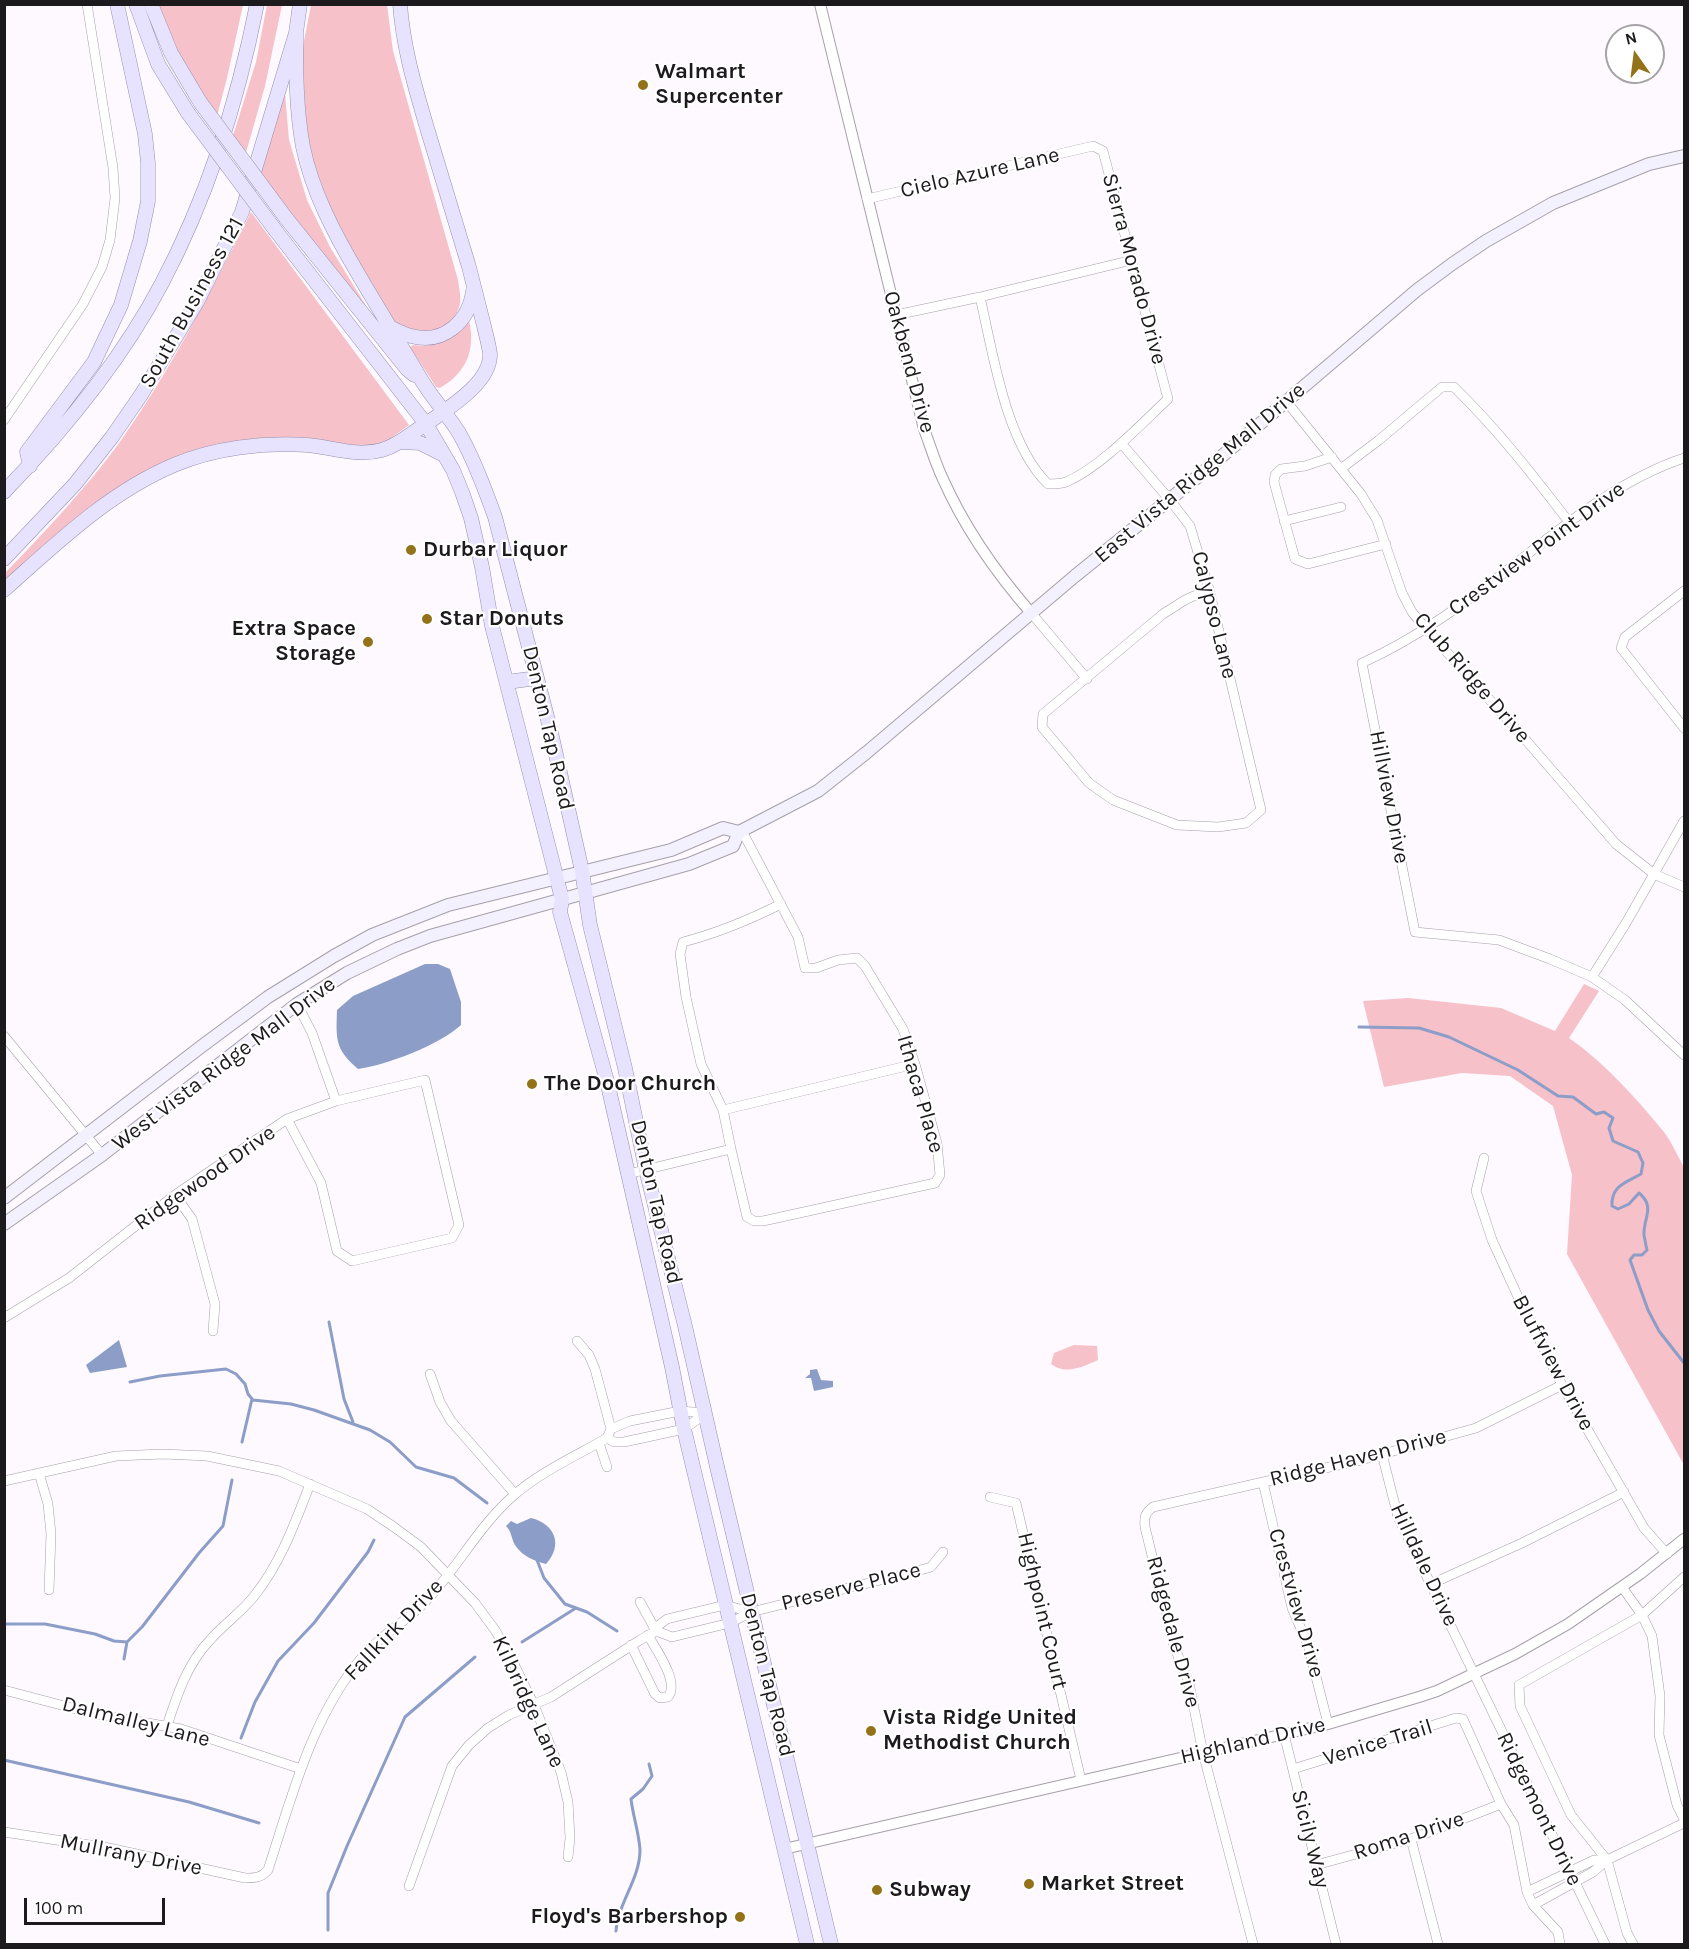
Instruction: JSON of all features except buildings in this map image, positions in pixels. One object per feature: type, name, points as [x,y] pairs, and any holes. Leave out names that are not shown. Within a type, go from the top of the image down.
[{"type":"main road","points":[[30,466],[27,452],[94,362],[121,305],[140,241],[148,201],[148,163],[142,115],[117,4]]},
{"type":"main road","points":[[123,4],[126,18],[123,33]]},
{"type":"main road","name":"Denton Tap Road","points":[[136,4],[158,64],[188,113],[276,231],[426,424],[445,456],[462,492],[471,518],[492,626],[562,899],[560,912],[607,1081],[684,1429],[802,1923]]},
{"type":"main road","points":[[151,4],[171,53],[200,102],[286,218],[407,369],[423,382]]},
{"type":"main road","name":"South Business 121","points":[[4,492],[30,466],[95,388],[132,333],[162,282],[191,220],[226,129],[245,64],[257,4]]},
{"type":"main road","name":"South Business 121","points":[[4,559],[75,484],[119,428],[197,302],[242,212],[296,33],[300,4]]},
{"type":"main road","points":[[4,590],[91,513],[117,495],[175,465],[231,449],[273,445],[307,445],[365,453],[382,450],[400,442],[464,396],[490,362],[490,350],[474,286],[415,89],[401,26],[400,4]]},
{"type":"main road","points":[[296,33],[297,97],[303,148],[315,187],[347,257],[423,382]]},
{"type":"main road","name":"East Vista Ridge Mall Drive","points":[[556,878],[671,850],[723,828],[740,831],[818,791],[1170,500],[1417,290],[1486,241],[1553,203],[1649,165],[1684,156]]},
{"type":"main road","points":[[389,327],[413,337],[436,337],[454,327],[464,318],[471,304],[474,286]]},
{"type":"main road","name":"Denton Tap Road","points":[[423,382],[457,431],[485,486],[495,517],[537,678],[582,871],[590,925],[626,1068],[646,1170],[706,1413],[831,1944]]},
{"type":"main road","points":[[457,431],[462,407],[473,386]]},
{"type":"main road","points":[[400,442],[420,442],[445,456]]},
{"type":"main road","points":[[507,682],[537,678]]},
{"type":"main road","name":"East Vista Ridge Mall Drive","points":[[562,899],[700,859],[733,846],[740,831]]},
{"type":"main road","name":"West Vista Ridge Mall Drive","points":[[4,1198],[202,1046],[293,980],[372,936],[448,905],[556,878]]},
{"type":"main road","name":"West Vista Ridge Mall Drive","points":[[4,1224],[102,1155],[297,1004],[347,973],[397,948],[460,927],[562,899]]},
{"type":"main road","points":[[293,980],[297,1004]]},
{"type":"main road","points":[[802,1923],[807,1944]]},
{"type":"main road","points":[[802,1923],[813,1944]]},
{"type":"street","points":[[4,420],[88,297],[102,267],[110,240],[115,198],[113,168],[87,4]]},
{"type":"street","name":"Oakbend Drive","points":[[820,4],[924,429],[943,478],[990,562],[1012,592],[1087,679]]},
{"type":"street","name":"Cielo Azure Lane","points":[[867,200],[1093,146]]},
{"type":"street","name":"Sierra Morado Drive","points":[[1093,146],[1103,151],[1168,399],[1121,443]]},
{"type":"street","points":[[896,315],[1132,260]]},
{"type":"street","points":[[980,297],[1006,403],[1014,427],[1037,474],[1048,484],[1065,483],[1121,443]]},
{"type":"street","points":[[1342,468],[1442,387],[1450,386],[1454,387],[1483,415],[1509,444],[1569,522]]},
{"type":"street","name":"Club Ridge Drive","points":[[1286,401],[1354,482],[1377,520],[1402,594],[1412,612],[1616,844],[1654,874],[1684,887]]},
{"type":"street","name":"Calypso Lane","points":[[1087,679],[1043,714],[1042,727],[1089,783],[1113,800],[1177,825],[1218,827],[1246,823],[1261,810],[1209,589],[1190,526],[1121,443]]},
{"type":"street","points":[[1332,457],[1305,466],[1278,471],[1275,482],[1293,556],[1304,564],[1386,544]]},
{"type":"street","name":"Crestview Point Drive","points":[[1362,663],[1389,651],[1426,629],[1569,522],[1631,481],[1684,458]]},
{"type":"street","points":[[1284,521],[1341,507]]},
{"type":"street","points":[[1087,679],[1163,614],[1209,589]]},
{"type":"street","points":[[1684,591],[1625,637],[1621,648],[1684,728]]},
{"type":"street","name":"Hillview Drive","points":[[1362,663],[1415,932],[1499,940],[1550,958],[1592,977]]},
{"type":"street","points":[[1684,821],[1592,977],[1625,1000],[1684,1054]]},
{"type":"street","name":"Ithaca Place","points":[[740,831],[781,904],[798,937],[805,968],[816,968],[838,960],[857,958],[865,966],[903,1029],[936,1143],[940,1175],[935,1183],[763,1221],[754,1221],[747,1217],[723,1110],[701,1064],[686,997],[680,954],[683,942],[752,919],[781,904]]},
{"type":"street","points":[[297,1004],[312,1034],[336,1101]]},
{"type":"street","points":[[4,1036],[102,1155]]},
{"type":"street","points":[[723,1110],[915,1064]]},
{"type":"street","name":"Ridgewood Drive","points":[[4,1318],[69,1278],[175,1195],[287,1119],[336,1101],[425,1080],[459,1225],[452,1238],[352,1261],[337,1251],[321,1183],[287,1119]]},
{"type":"street","points":[[628,1174],[731,1149]]},
{"type":"street","name":"Bluffview Drive","points":[[1484,1158],[1476,1191],[1492,1240],[1519,1299],[1562,1385],[1644,1528],[1667,1554]]},
{"type":"street","points":[[175,1195],[192,1220],[215,1304],[213,1331]]},
{"type":"street","points":[[577,1341],[589,1355],[595,1369],[607,1467]]},
{"type":"street","points":[[430,1374],[440,1402],[451,1421],[515,1494]]},
{"type":"street","name":"Ridge Haven Drive","points":[[1146,1512],[1154,1507],[1382,1454],[1476,1428],[1562,1385]]},
{"type":"street","name":"Fallkirk Drive","points":[[257,1878],[268,1870],[301,1769],[334,1695],[365,1654],[384,1635],[426,1602],[476,1536],[515,1494],[630,1421],[680,1411],[706,1413]]},
{"type":"street","points":[[605,1437],[614,1443],[624,1442],[684,1429],[706,1413]]},
{"type":"street","name":"Kilbridge Lane","points":[[4,1481],[116,1456],[164,1454],[207,1456],[279,1471],[367,1509],[421,1547],[475,1603],[495,1630],[534,1705],[561,1772],[570,1838],[568,1857]]},
{"type":"street","name":"Hilldale Drive","points":[[1382,1454],[1398,1517],[1474,1673]]},
{"type":"street","points":[[39,1473],[48,1503],[51,1534],[50,1590]]},
{"type":"street","name":"Crestview Drive","points":[[1263,1482],[1292,1608],[1308,1645],[1328,1724]]},
{"type":"street","points":[[167,1726],[178,1692],[190,1667],[209,1640],[255,1596],[272,1571],[310,1484]]},
{"type":"street","points":[[1431,1584],[1522,1543],[1624,1492]]},
{"type":"street","name":"Highpoint Court","points":[[990,1497],[1017,1503],[1081,1780]]},
{"type":"street","name":"Ridgedale Drive","points":[[1146,1512],[1144,1519],[1148,1539],[1174,1646],[1189,1683],[1203,1753],[1253,1944]]},
{"type":"street","name":"Highland Drive","points":[[784,1849],[1328,1724],[1428,1694],[1515,1654],[1568,1624],[1622,1587],[1684,1539]]},
{"type":"street","name":"Preserve Place","points":[[652,1633],[672,1637],[730,1623],[751,1612],[917,1571],[931,1567],[943,1552]]},
{"type":"street","points":[[1633,1944],[1627,1933],[1607,1860],[1571,1815],[1520,1706],[1519,1685],[1642,1615],[1684,1577]]},
{"type":"street","points":[[1533,1905],[1593,1872],[1607,1860],[1684,1821],[1677,1805],[1659,1735],[1660,1696],[1652,1636],[1642,1615],[1622,1587]]},
{"type":"street","points":[[631,1646],[656,1694],[660,1698],[668,1697],[672,1692],[671,1679],[640,1602]]},
{"type":"street","points":[[409,1886],[452,1766],[469,1745],[488,1728],[509,1715],[551,1697],[587,1676],[652,1633],[667,1619],[725,1605],[751,1612]]},
{"type":"street","name":"Ridgemont Drive","points":[[1474,1673],[1605,1944]]},
{"type":"street","name":"Dalmalley Lane","points":[[4,1690],[91,1713],[167,1726],[301,1769]]},
{"type":"street","name":"Venice Trail","points":[[1293,1769],[1456,1718],[1464,1719],[1501,1804]]},
{"type":"street","name":"Sicily Way","points":[[1284,1734],[1336,1944]]},
{"type":"street","points":[[1501,1804],[1514,1825],[1527,1892],[1533,1905],[1558,1932],[1560,1944]]},
{"type":"street","name":"Roma Drive","points":[[1316,1865],[1411,1839],[1501,1804]]},
{"type":"street","name":"Mullrany Drive","points":[[4,1832],[110,1848],[245,1878],[257,1878]]},
{"type":"street","points":[[1411,1839],[1438,1944]]},
{"type":"street","points":[[1527,1892],[1594,1860],[1607,1860]]},
{"type":"shaded area","points":[[155,5],[243,5],[216,120],[194,89]]},
{"type":"shaded area","points":[[267,5],[282,5],[265,86],[245,156],[232,139],[256,62]]},
{"type":"shaded area","points":[[311,5],[387,5],[393,51],[458,280],[459,307],[455,316],[442,327],[424,332],[415,331],[406,329],[394,320],[349,247],[317,179],[305,131],[301,77],[304,41]]},
{"type":"shaded area","points":[[284,82],[289,140],[307,200],[330,247],[379,327],[260,176]]},
{"type":"shaded area","points":[[251,212],[409,425],[384,443],[370,447],[313,442],[169,464],[5,586],[5,573],[91,479],[136,418],[188,332]]},
{"type":"shaded area","points":[[469,321],[471,342],[467,360],[449,382],[440,388],[436,387],[410,347],[437,344],[447,340]]},
{"type":"shaded area","points":[[1584,984],[1599,991],[1569,1038],[1620,1082],[1642,1106],[1667,1136],[1684,1168],[1684,1465],[1567,1254],[1572,1175],[1553,1106],[1510,1076],[1462,1073],[1384,1087],[1363,1001],[1408,998],[1501,1008],[1555,1031]]},
{"type":"shaded area","points":[[1074,1345],[1097,1346],[1098,1360],[1068,1369],[1051,1364],[1054,1353]]},
{"type":"water","points":[[425,964],[438,964],[450,969],[461,1002],[461,1025],[440,1040],[412,1053],[358,1069],[345,1056],[338,1043],[337,1010],[353,996]]},
{"type":"water","points":[[119,1340],[127,1367],[90,1373],[86,1365]]},
{"type":"water","points":[[817,1369],[821,1380],[833,1381],[833,1387],[814,1391],[811,1378],[805,1378],[810,1374],[810,1370]]},
{"type":"water","points":[[531,1518],[546,1525],[554,1536],[554,1550],[546,1564],[533,1560],[521,1552],[506,1526],[511,1521],[517,1524]]},
{"type":"waterway","points":[[1359,1027],[1419,1028],[1449,1037],[1518,1070],[1558,1096],[1573,1097],[1596,1114],[1604,1112],[1613,1118],[1609,1128],[1613,1141],[1638,1152],[1643,1163],[1641,1174],[1617,1189],[1612,1199],[1612,1206],[1618,1209],[1629,1204],[1639,1193],[1647,1203],[1648,1213],[1644,1229],[1647,1250],[1642,1255],[1634,1255],[1630,1260],[1648,1310],[1659,1331],[1684,1363]]},
{"type":"waterway","points":[[329,1322],[344,1399],[353,1422]]},
{"type":"waterway","points":[[130,1382],[160,1376],[226,1369],[236,1374],[245,1384],[253,1400],[291,1404],[370,1430],[390,1442],[416,1467],[454,1478],[487,1503]]},
{"type":"waterway","points":[[242,1442],[252,1399]]},
{"type":"waterway","points":[[124,1659],[127,1642],[142,1627],[199,1553],[223,1526],[232,1480]]},
{"type":"waterway","points":[[241,1738],[255,1702],[278,1661],[314,1623],[368,1552],[374,1540]]},
{"type":"waterway","points":[[537,1560],[544,1578],[565,1604],[587,1612],[617,1631]]},
{"type":"waterway","points":[[522,1642],[576,1608]]},
{"type":"waterway","points":[[4,1624],[45,1624],[95,1634],[114,1641],[127,1642]]},
{"type":"waterway","points":[[328,1930],[328,1893],[405,1717],[475,1657]]},
{"type":"waterway","points":[[4,1760],[189,1802],[259,1823]]},
{"type":"waterway","points":[[616,1931],[639,1861],[640,1850],[631,1799],[643,1789],[652,1776],[649,1764]]},
{"type":"place","name":"Walmart Supercenter","points":[[643,85]]},
{"type":"place","name":"Durbar Liquor","points":[[411,550]]},
{"type":"place","name":"Star Donuts","points":[[427,619]]},
{"type":"place","name":"Extra Space Storage","points":[[368,642]]},
{"type":"place","name":"The Door Church","points":[[532,1084]]},
{"type":"place","name":"Vista Ridge United Methodist Church","points":[[871,1731]]},
{"type":"place","name":"Market Street","points":[[1029,1884]]},
{"type":"place","name":"Subway","points":[[877,1890]]},
{"type":"place","name":"Floyd's Barbershop","points":[[740,1917]]}]
